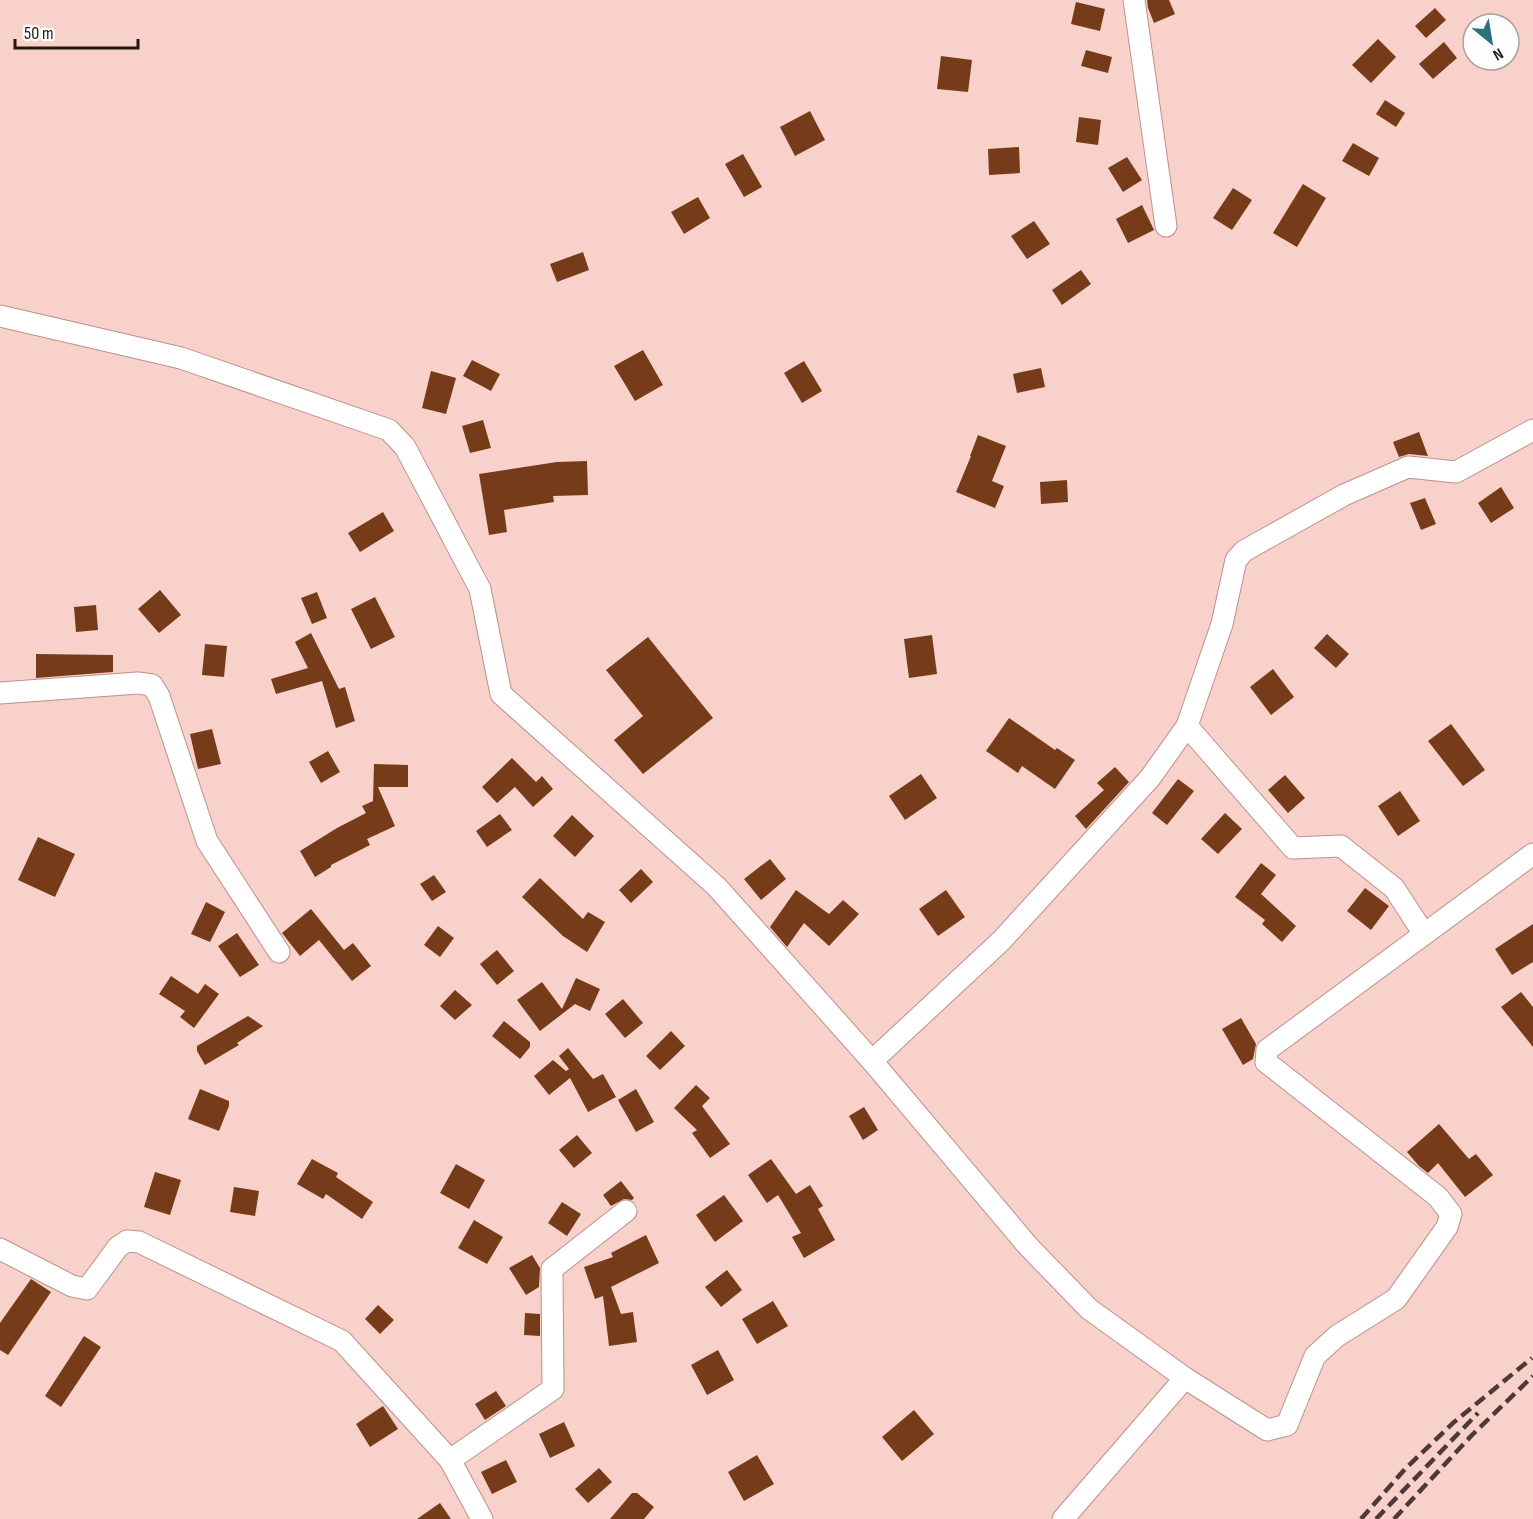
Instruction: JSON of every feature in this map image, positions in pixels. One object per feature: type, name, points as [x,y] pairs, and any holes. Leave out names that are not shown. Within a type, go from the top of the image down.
[{"type":"street","points":[[1134,0],[1166,226]]},
{"type":"street","points":[[0,316],[181,358],[389,430],[405,447],[480,589],[501,694],[717,887],[872,1061],[1028,1246],[1089,1309],[1185,1378],[1267,1430],[1287,1425],[1315,1356],[1337,1336],[1396,1299],[1447,1227],[1451,1214],[1438,1197],[1266,1062],[1267,1050],[1533,854]]},
{"type":"street","points":[[872,1061],[1000,941],[1150,778],[1187,726],[1222,624],[1236,560],[1244,551],[1344,495],[1408,467],[1456,472],[1533,430]]},
{"type":"street","points":[[0,693],[138,683],[152,685],[159,696],[207,841],[279,952]]},
{"type":"street","points":[[1187,726],[1293,848],[1341,846],[1394,888],[1424,934]]},
{"type":"street","points":[[450,1460],[553,1389],[552,1269],[626,1211]]},
{"type":"street","points":[[0,1249],[72,1286],[87,1289],[118,1246],[127,1241],[139,1242],[342,1341],[450,1460],[482,1519]]},
{"type":"street","points":[[1063,1519],[1185,1378]]},
{"type":"building","points":[[1147,0],[1169,0],[1175,14],[1154,23]]},
{"type":"building","points":[[1076,2],[1105,9],[1100,31],[1071,24]]},
{"type":"building","points":[[1435,8],[1446,20],[1426,38],[1415,26]]},
{"type":"building","points":[[1378,39],[1396,57],[1371,83],[1352,65]]},
{"type":"building","points":[[1444,42],[1457,58],[1433,79],[1419,64]]},
{"type":"building","points":[[1086,50],[1112,57],[1108,73],[1081,66]]},
{"type":"building","points":[[941,56],[972,60],[968,92],[937,89]]},
{"type":"building","points":[[1385,100],[1405,113],[1396,127],[1376,114]]},
{"type":"building","points":[[810,111],[825,140],[795,156],[780,127]]},
{"type":"building","points":[[1079,117],[1101,120],[1098,145],[1076,142]]},
{"type":"building","points":[[1353,143],[1379,158],[1369,176],[1342,161]]},
{"type":"building","points":[[1019,147],[1020,173],[989,175],[988,149]]},
{"type":"building","points":[[743,154],[762,187],[744,197],[725,164]]},
{"type":"building","points":[[1127,157],[1142,180],[1123,192],[1108,168]]},
{"type":"building","points":[[1303,184],[1326,198],[1297,247],[1273,233]]},
{"type":"building","points":[[1233,188],[1252,200],[1232,230],[1213,218]]},
{"type":"building","points":[[698,197],[710,218],[684,234],[671,212]]},
{"type":"building","points":[[1142,205],[1154,230],[1128,243],[1116,219]]},
{"type":"building","points":[[1034,221],[1050,244],[1027,259],[1011,236]]},
{"type":"building","points":[[583,252],[589,270],[557,282],[550,264]]},
{"type":"building","points":[[1081,270],[1091,284],[1062,305],[1052,290]]},
{"type":"building","points":[[643,350],[663,385],[635,401],[614,366]]},
{"type":"building","points":[[472,360],[500,374],[491,391],[463,376]]},
{"type":"building","points":[[804,361],[822,391],[802,403],[784,373]]},
{"type":"building","points":[[1041,368],[1045,387],[1017,393],[1013,374]]},
{"type":"building","points":[[431,371],[456,378],[446,414],[422,408]]},
{"type":"building","points":[[483,420],[491,448],[470,453],[462,426]]},
{"type":"building","points":[[1419,432],[1428,456],[1409,454],[1399,457],[1393,442]]},
{"type":"building","points":[[978,435],[1006,446],[992,481],[1004,486],[995,508],[956,492]]},
{"type":"building","points":[[587,461],[588,495],[553,496],[554,502],[504,510],[507,532],[489,535],[479,474],[557,462]]},
{"type":"building","points":[[1067,480],[1068,502],[1041,504],[1040,482]]},
{"type":"building","points":[[1501,487],[1514,508],[1491,523],[1478,503]]},
{"type":"building","points":[[1425,498],[1436,524],[1421,530],[1410,503]]},
{"type":"building","points":[[383,512],[394,531],[360,552],[348,533]]},
{"type":"building","points":[[160,590],[181,615],[159,633],[138,609]]},
{"type":"building","points":[[317,592],[327,618],[312,624],[301,598]]},
{"type":"building","points":[[375,597],[395,637],[371,649],[351,609]]},
{"type":"building","points":[[96,605],[98,630],[76,632],[74,607]]},
{"type":"building","points":[[311,633],[339,689],[345,687],[355,721],[336,728],[322,681],[276,694],[271,679],[308,668],[295,642]]},
{"type":"building","points":[[1327,634],[1349,654],[1336,668],[1314,648]]},
{"type":"building","points":[[932,635],[937,674],[909,678],[904,639]]},
{"type":"building","points":[[648,637],[713,718],[643,774],[614,740],[643,716],[606,670]]},
{"type":"building","points":[[205,644],[227,646],[224,677],[202,675]]},
{"type":"building","points":[[36,654],[113,655],[113,672],[36,678]]},
{"type":"building","points":[[1273,669],[1294,697],[1271,715],[1250,687]]},
{"type":"building","points":[[1009,718],[1055,750],[1057,748],[1075,760],[1055,789],[1022,766],[1018,773],[986,751]]},
{"type":"building","points":[[1451,724],[1485,770],[1463,786],[1428,741]]},
{"type":"building","points":[[212,729],[221,764],[198,769],[190,734]]},
{"type":"building","points":[[328,751],[340,772],[321,783],[309,762]]},
{"type":"building","points":[[512,758],[536,782],[542,776],[553,789],[533,807],[515,787],[497,803],[482,787]]},
{"type":"building","points":[[374,764],[408,765],[408,787],[378,787],[395,826],[367,839],[370,845],[331,865],[315,877],[300,851],[366,813],[362,806],[373,801]]},
{"type":"building","points":[[1115,767],[1129,782],[1086,829],[1075,816],[1104,790],[1097,783]]},
{"type":"building","points":[[921,774],[937,798],[905,820],[889,796]]},
{"type":"building","points":[[1285,775],[1305,798],[1288,813],[1268,790]]},
{"type":"building","points":[[1178,779],[1194,791],[1167,825],[1152,813]]},
{"type":"building","points":[[1400,791],[1420,821],[1398,836],[1378,806]]},
{"type":"building","points":[[1225,813],[1242,829],[1218,854],[1201,839]]},
{"type":"building","points":[[500,814],[512,830],[487,847],[476,831]]},
{"type":"building","points":[[572,815],[594,836],[575,857],[553,836]]},
{"type":"building","points":[[38,837],[75,854],[55,897],[18,880]]},
{"type":"building","points":[[770,859],[786,879],[761,900],[744,879]]},
{"type":"building","points":[[1261,863],[1276,875],[1261,894],[1296,926],[1282,942],[1262,924],[1265,920],[1235,897]]},
{"type":"building","points":[[641,869],[653,882],[631,903],[619,890]]},
{"type":"building","points":[[434,875],[446,892],[432,901],[420,884]]},
{"type":"building","points":[[540,878],[583,919],[588,912],[605,922],[587,952],[563,936],[522,897]]},
{"type":"building","points":[[1365,888],[1389,906],[1371,930],[1347,911]]},
{"type":"building","points":[[796,890],[829,914],[843,900],[859,914],[829,946],[804,923],[787,947],[770,927]]},
{"type":"building","points":[[946,890],[965,917],[938,936],[919,909]]},
{"type":"building","points":[[206,902],[225,912],[210,942],[191,934]]},
{"type":"building","points":[[311,909],[344,950],[353,943],[371,966],[352,981],[319,940],[300,956],[282,933]]},
{"type":"building","points":[[1533,924],[1533,962],[1512,975],[1495,949]]},
{"type":"building","points":[[438,926],[454,938],[440,957],[424,945]]},
{"type":"building","points":[[237,933],[259,965],[240,977],[218,946]]},
{"type":"building","points":[[497,950],[514,971],[497,985],[480,964]]},
{"type":"building","points":[[171,976],[198,994],[205,984],[219,994],[194,1028],[180,1017],[185,1011],[159,994]]},
{"type":"building","points":[[576,978],[600,989],[590,1011],[575,1004],[540,1031],[517,1000],[542,982],[562,1009]]},
{"type":"building","points":[[455,990],[472,1005],[455,1020],[440,1006]]},
{"type":"building","points":[[1521,992],[1533,1007],[1533,1047],[1501,1007]]},
{"type":"building","points":[[623,999],[643,1023],[625,1038],[605,1014]]},
{"type":"building","points":[[248,1016],[263,1026],[237,1043],[239,1045],[205,1065],[197,1051],[197,1046]]},
{"type":"building","points":[[1241,1018],[1256,1044],[1253,1059],[1243,1065],[1222,1029]]},
{"type":"building","points":[[504,1021],[530,1042],[530,1047],[520,1059],[492,1036]]},
{"type":"building","points":[[671,1031],[685,1046],[660,1070],[646,1056]]},
{"type":"building","points":[[568,1048],[593,1079],[603,1074],[616,1097],[588,1112],[570,1078],[549,1095],[534,1076],[553,1060],[566,1071],[569,1069],[559,1056]]},
{"type":"building","points":[[696,1085],[710,1098],[702,1106],[730,1144],[710,1158],[692,1133],[697,1130],[674,1108]]},
{"type":"building","points":[[200,1089],[229,1101],[219,1131],[188,1119]]},
{"type":"building","points":[[636,1089],[654,1122],[636,1132],[618,1100]]},
{"type":"building","points":[[864,1107],[878,1130],[863,1140],[849,1116]]},
{"type":"building","points":[[1439,1124],[1469,1159],[1476,1154],[1493,1175],[1465,1197],[1438,1163],[1428,1173],[1407,1152]]},
{"type":"building","points":[[577,1135],[592,1153],[574,1168],[559,1150]]},
{"type":"building","points":[[312,1159],[338,1173],[336,1177],[373,1202],[362,1219],[326,1194],[323,1199],[297,1184]]},
{"type":"building","points":[[771,1159],[796,1194],[810,1185],[823,1206],[818,1209],[835,1240],[804,1258],[792,1237],[801,1233],[778,1195],[767,1203],[748,1175]]},
{"type":"building","points":[[456,1164],[485,1180],[469,1209],[440,1193]]},
{"type":"building","points":[[155,1172],[181,1180],[170,1215],[144,1207]]},
{"type":"building","points":[[621,1181],[634,1198],[624,1199],[611,1206],[603,1195]]},
{"type":"building","points":[[234,1187],[259,1191],[255,1216],[230,1212]]},
{"type":"building","points":[[724,1195],[743,1221],[715,1242],[696,1215]]},
{"type":"building","points":[[562,1202],[581,1214],[567,1236],[548,1223]]},
{"type":"building","points":[[474,1220],[503,1237],[487,1264],[458,1248]]},
{"type":"building","points":[[646,1235],[659,1263],[611,1287],[621,1314],[633,1312],[637,1342],[609,1346],[603,1296],[595,1299],[584,1267],[613,1257],[611,1253]]},
{"type":"building","points":[[532,1255],[540,1268],[539,1287],[526,1295],[509,1268]]},
{"type":"building","points":[[727,1270],[742,1290],[721,1307],[705,1287]]},
{"type":"building","points":[[31,1279],[51,1292],[8,1355],[0,1350],[0,1323]]},
{"type":"building","points":[[773,1301],[788,1326],[757,1344],[742,1319]]},
{"type":"building","points":[[378,1305],[394,1320],[380,1334],[365,1319]]},
{"type":"building","points":[[525,1313],[540,1314],[540,1336],[524,1335]]},
{"type":"building","points":[[84,1336],[101,1347],[61,1407],[45,1396]]},
{"type":"building","points":[[718,1350],[734,1380],[707,1395],[691,1365]]},
{"type":"building","points":[[496,1391],[506,1406],[485,1420],[475,1404]]},
{"type":"building","points":[[383,1406],[398,1429],[370,1447],[356,1424]]},
{"type":"building","points":[[914,1410],[934,1434],[902,1461],[882,1437]]},
{"type":"building","points":[[564,1422],[575,1446],[550,1458],[539,1434]]},
{"type":"building","points":[[757,1455],[774,1484],[744,1501],[728,1472]]},
{"type":"building","points":[[506,1460],[517,1482],[492,1494],[481,1472]]},
{"type":"building","points":[[599,1468],[612,1482],[588,1503],[575,1489]]},
{"type":"building","points":[[632,1493],[637,1493],[654,1507],[644,1519],[610,1519]]},
{"type":"building","points":[[440,1503],[451,1519],[417,1519]]},
{"type":"railway","points":[[1361,1519],[1405,1469],[1453,1423],[1532,1358]]},
{"type":"railway","points":[[1394,1519],[1472,1435],[1533,1376]]},
{"type":"railway","points":[[1376,1519],[1478,1413]]}]
